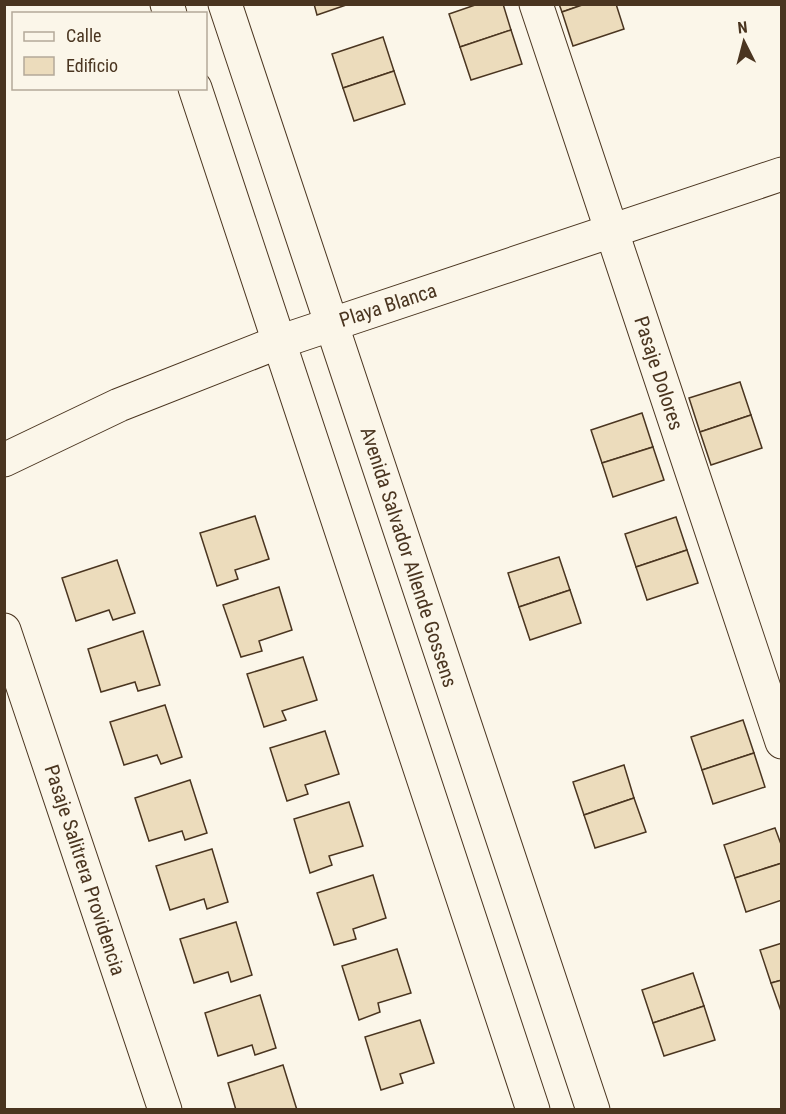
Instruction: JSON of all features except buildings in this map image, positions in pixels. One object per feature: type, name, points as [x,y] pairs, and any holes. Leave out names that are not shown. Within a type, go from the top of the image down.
[{"type":"main road","name":"Avenida Salvador Allende Gossens","points":[[225,4],[593,1110]]},
{"type":"main road","name":"Pasaje Dolores","points":[[536,4],[782,742]]},
{"type":"main road","points":[[196,90],[533,1110]]},
{"type":"main road","name":"Playa Blanca","points":[[7,450],[331,323],[782,174]]},
{"type":"main road","name":"Pasaje Salitrera Providencia","points":[[4,630],[165,1110]]}]
